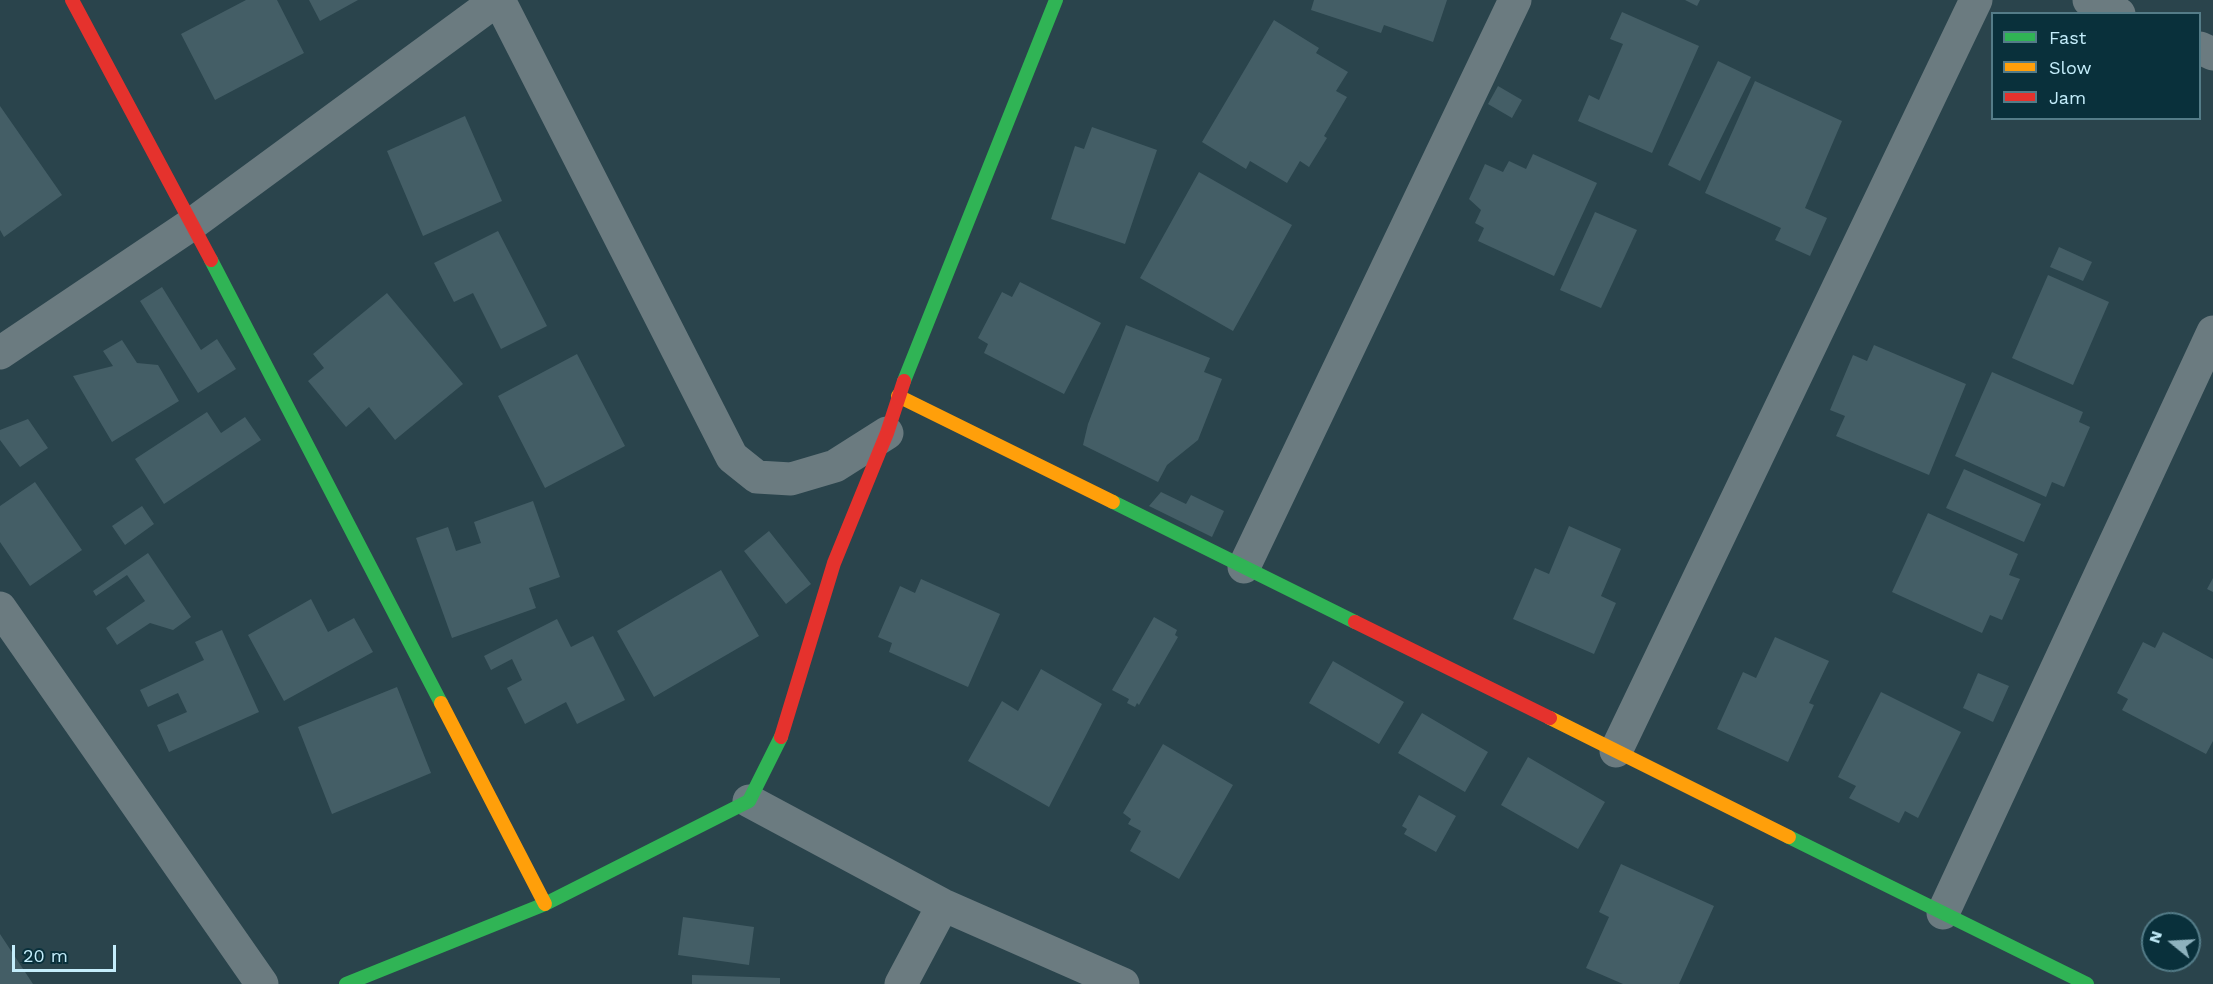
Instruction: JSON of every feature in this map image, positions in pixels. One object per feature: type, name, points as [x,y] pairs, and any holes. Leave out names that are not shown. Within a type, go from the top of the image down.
[{"type":"street","points":[[72,0],[192,224],[545,904]]},
{"type":"street","points":[[0,353],[192,224],[498,0],[732,458],[757,477],[791,479],[835,466],[887,433]]},
{"type":"street","points":[[346,984],[545,904],[748,801],[781,737],[834,563],[1056,0]]},
{"type":"street","points":[[1244,567],[1515,0]]},
{"type":"street","points":[[1616,751],[1976,0]]},
{"type":"street","points":[[2088,0],[2115,12]]},
{"type":"street","points":[[1943,913],[2213,332]]},
{"type":"street","points":[[898,396],[2087,984]]},
{"type":"street","points":[[0,608],[262,984]]},
{"type":"street","points":[[748,801],[943,904],[1123,984]]},
{"type":"street","points":[[901,984],[943,904]]},
{"type":"building","points":[[246,0],[277,0],[304,53],[215,100],[181,34]]},
{"type":"building","points":[[309,0],[358,0],[320,21]]},
{"type":"building","points":[[1314,0],[1447,0],[1433,42],[1384,25],[1381,33],[1311,10]]},
{"type":"building","points":[[1685,0],[1700,0],[1697,6]]},
{"type":"building","points":[[1622,12],[1699,46],[1652,153],[1578,121],[1589,95],[1599,100],[1623,44],[1610,39]]},
{"type":"building","points":[[1274,20],[1319,48],[1316,53],[1348,72],[1336,91],[1347,97],[1324,136],[1327,138],[1309,167],[1300,161],[1287,183],[1250,161],[1246,169],[1202,142]]},
{"type":"building","points":[[1718,61],[1751,77],[1700,181],[1668,165]]},
{"type":"building","points":[[1755,81],[1842,121],[1805,208],[1827,218],[1810,256],[1775,240],[1781,228],[1705,193]]},
{"type":"building","points":[[1498,86],[1522,100],[1512,118],[1488,104]]},
{"type":"building","points":[[0,106],[62,195],[4,237],[0,230]]},
{"type":"building","points":[[465,116],[502,201],[423,236],[387,151]]},
{"type":"building","points":[[1092,127],[1157,150],[1125,244],[1051,219],[1075,146],[1084,149]]},
{"type":"building","points":[[1533,154],[1597,183],[1554,276],[1478,241],[1484,228],[1475,223],[1481,210],[1469,199],[1485,164],[1503,172],[1509,161],[1526,169]]},
{"type":"building","points":[[1199,172],[1292,225],[1233,331],[1140,278]]},
{"type":"building","points":[[1595,212],[1637,230],[1601,308],[1560,290]]},
{"type":"building","points":[[498,231],[547,326],[501,349],[473,293],[454,302],[434,263]]},
{"type":"building","points":[[2059,247],[2092,262],[2083,281],[2050,267]]},
{"type":"building","points":[[2048,275],[2109,302],[2073,385],[2012,358]]},
{"type":"building","points":[[1020,282],[1101,323],[1064,394],[984,353],[988,344],[978,338],[1002,292],[1012,297]]},
{"type":"building","points":[[162,287],[201,350],[217,339],[236,369],[198,393],[140,301]]},
{"type":"building","points":[[387,293],[463,384],[395,440],[369,407],[346,427],[308,381],[324,368],[313,354]]},
{"type":"building","points":[[1126,325],[1210,358],[1204,372],[1222,379],[1198,440],[1167,465],[1158,482],[1083,445],[1088,424]]},
{"type":"building","points":[[122,340],[137,363],[158,365],[179,401],[112,442],[73,376],[113,366],[103,351]]},
{"type":"building","points":[[1874,345],[1966,384],[1929,475],[1836,436],[1845,416],[1830,410],[1853,355],[1867,361]]},
{"type":"building","points":[[577,354],[625,446],[545,488],[498,396]]},
{"type":"building","points":[[1992,372],[2083,412],[2079,422],[2090,427],[2064,487],[2052,482],[2046,497],[1955,456]]},
{"type":"building","points":[[207,412],[221,433],[245,417],[261,440],[164,504],[135,459]]},
{"type":"building","points":[[28,419],[48,448],[20,467],[0,440],[0,430]]},
{"type":"building","points":[[1964,469],[2041,504],[2024,542],[1946,508]]},
{"type":"building","points":[[35,482],[82,550],[30,586],[0,542],[0,506]]},
{"type":"building","points":[[1161,492],[1186,504],[1191,495],[1224,511],[1212,537],[1149,506]]},
{"type":"building","points":[[533,501],[560,577],[529,588],[536,608],[452,638],[416,538],[448,527],[456,551],[481,543],[474,522]]},
{"type":"building","points":[[142,506],[154,524],[125,545],[112,526]]},
{"type":"building","points":[[1928,513],[2018,554],[2009,575],[2020,579],[2002,620],[1990,615],[1982,633],[1892,592]]},
{"type":"building","points":[[1569,526],[1621,549],[1601,596],[1616,603],[1594,654],[1513,619],[1535,568],[1549,574]]},
{"type":"building","points":[[769,531],[811,584],[786,604],[744,551]]},
{"type":"building","points":[[148,553],[191,617],[173,630],[150,623],[117,645],[106,628],[145,601],[127,575],[96,596],[93,591]]},
{"type":"building","points":[[721,570],[759,636],[654,697],[617,631]]},
{"type":"building","points":[[2213,578],[2213,592],[2207,589]]},
{"type":"building","points":[[921,579],[1000,614],[968,687],[889,652],[892,643],[878,637],[900,586],[915,593]]},
{"type":"building","points":[[311,599],[328,632],[354,618],[373,652],[284,701],[248,635]]},
{"type":"building","points":[[1154,617],[1177,630],[1175,635],[1178,637],[1139,705],[1137,703],[1135,707],[1127,703],[1129,699],[1112,690]]},
{"type":"building","points":[[557,619],[571,647],[593,636],[625,700],[577,724],[566,702],[525,724],[507,688],[522,680],[512,659],[491,670],[484,656]]},
{"type":"building","points":[[222,630],[259,712],[169,752],[157,725],[187,712],[178,693],[148,707],[140,690],[204,660],[195,642]]},
{"type":"building","points":[[2163,632],[2213,659],[2213,741],[2206,754],[2122,710],[2128,699],[2117,693],[2143,642],[2155,648]]},
{"type":"building","points":[[1775,637],[1829,661],[1809,703],[1814,705],[1788,762],[1717,729],[1743,672],[1756,678]]},
{"type":"building","points":[[1333,661],[1404,702],[1379,744],[1309,703]]},
{"type":"building","points":[[1041,669],[1102,704],[1049,807],[968,761],[1002,701],[1018,711]]},
{"type":"building","points":[[1978,673],[2009,686],[1993,722],[1963,708]]},
{"type":"building","points":[[397,687],[431,773],[332,814],[298,727]]},
{"type":"building","points":[[1881,692],[1961,732],[1918,818],[1905,811],[1899,823],[1849,798],[1856,786],[1838,777]]},
{"type":"building","points":[[1422,713],[1488,752],[1465,792],[1398,753]]},
{"type":"building","points":[[1163,744],[1233,785],[1179,879],[1130,851],[1141,831],[1128,824],[1131,819],[1123,813]]},
{"type":"building","points":[[1528,757],[1605,802],[1578,849],[1501,805]]},
{"type":"building","points":[[1419,795],[1456,816],[1436,852],[1404,834],[1407,829],[1402,826]]},
{"type":"building","points":[[1621,864],[1714,906],[1679,984],[1623,984],[1586,968],[1609,917],[1599,912]]},
{"type":"building","points":[[683,917],[754,927],[749,965],[678,955]]},
{"type":"building","points":[[0,934],[33,984],[0,984]]},
{"type":"building","points":[[692,975],[780,978],[780,984],[692,984]]},
{"type":"traffic: fast","points":[[904,381],[1056,0]]},
{"type":"traffic: fast","points":[[211,260],[441,703]]},
{"type":"traffic: fast","points":[[1113,502],[1355,622]]},
{"type":"traffic: fast","points":[[346,984],[545,904],[749,801],[781,737]]},
{"type":"traffic: fast","points":[[1789,837],[2087,984]]},
{"type":"traffic: slow","points":[[898,396],[1113,502]]},
{"type":"traffic: slow","points":[[441,703],[545,904]]},
{"type":"traffic: slow","points":[[1550,718],[1789,837]]},
{"type":"traffic: jam","points":[[72,0],[211,260]]},
{"type":"traffic: jam","points":[[781,737],[834,563],[887,433],[904,381]]},
{"type":"traffic: jam","points":[[1355,622],[1550,718]]}]
